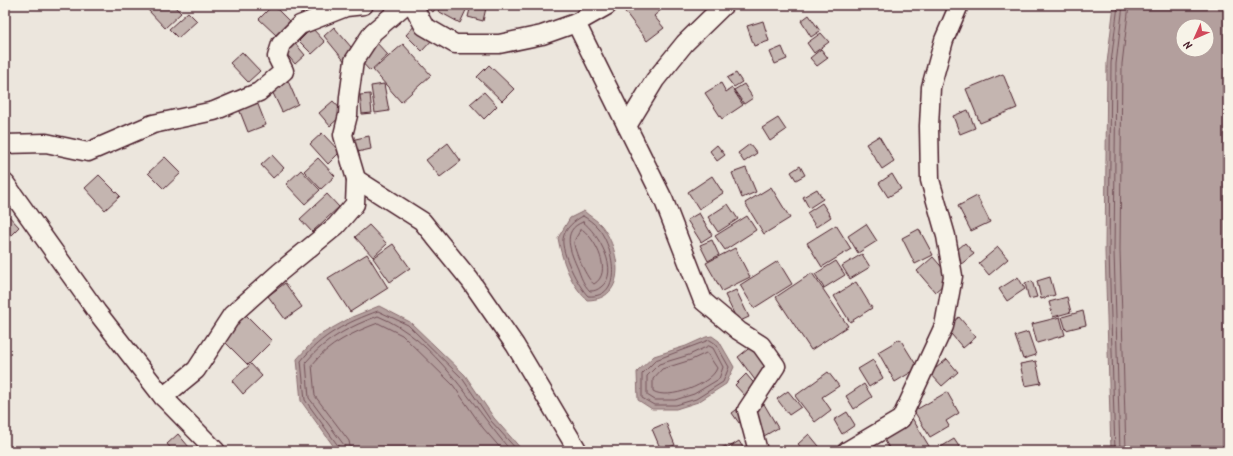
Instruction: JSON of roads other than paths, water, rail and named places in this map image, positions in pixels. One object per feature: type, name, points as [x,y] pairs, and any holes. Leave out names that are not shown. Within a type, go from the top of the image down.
[{"type":"street","points":[[5,144],[46,143],[88,152],[153,124],[214,111],[259,92],[284,71],[278,57],[281,44],[300,25],[346,7],[364,5]]},
{"type":"street","points":[[163,397],[196,370],[232,315],[280,272],[336,226],[355,204],[356,179],[343,136],[348,114],[354,62],[373,32],[405,5]]},
{"type":"street","points":[[413,5],[424,26],[455,44],[500,44],[542,35],[576,23],[608,5]]},
{"type":"street","points":[[627,126],[655,80],[685,43],[724,5]]},
{"type":"street","points":[[847,451],[901,419],[944,326],[953,276],[946,236],[930,180],[929,126],[931,87],[944,40],[959,5]]},
{"type":"street","points":[[576,23],[664,201],[703,301],[739,331],[761,345],[776,366],[747,410],[758,451]]},
{"type":"street","points":[[356,179],[422,221],[470,280],[515,344],[578,451]]},
{"type":"street","points":[[5,183],[97,312],[163,397],[216,451]]},
{"type":"water","points":[[1114,5],[1228,5],[1228,451],[1111,451],[1105,251],[1107,63]]},
{"type":"water","points":[[584,211],[601,225],[608,235],[613,246],[617,271],[615,282],[610,292],[600,298],[587,300],[571,279],[562,255],[558,238],[570,218]]},
{"type":"water","points":[[379,306],[410,322],[465,375],[494,418],[523,451],[337,451],[301,401],[297,359],[318,336],[352,317]]},
{"type":"water","points":[[712,336],[719,341],[734,367],[726,384],[698,402],[676,409],[652,409],[638,400],[637,372],[654,356]]}]
